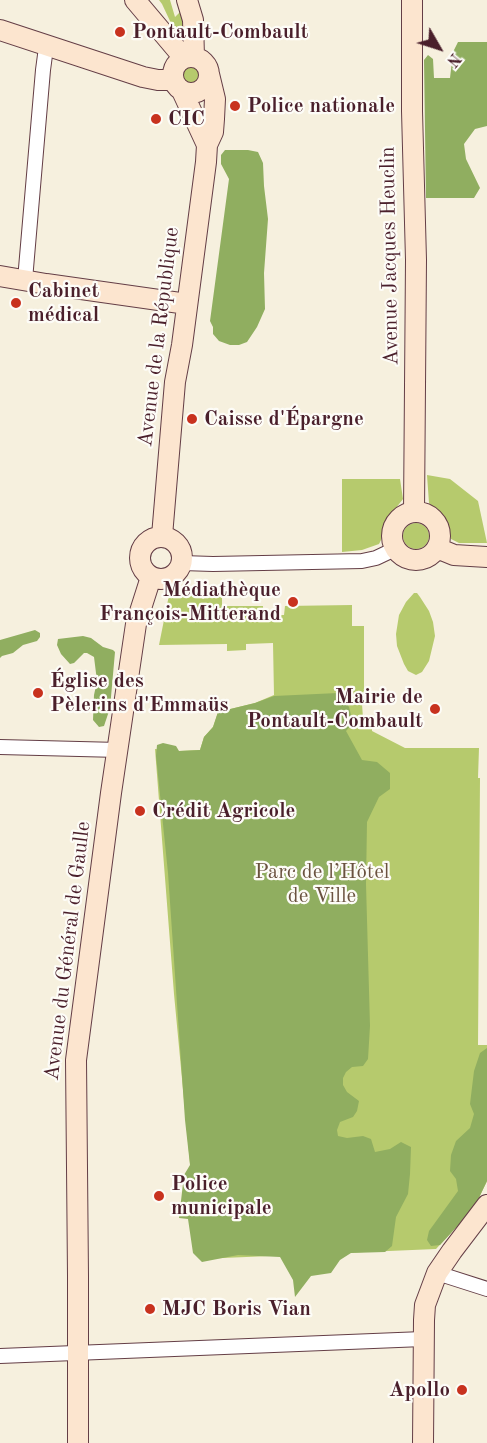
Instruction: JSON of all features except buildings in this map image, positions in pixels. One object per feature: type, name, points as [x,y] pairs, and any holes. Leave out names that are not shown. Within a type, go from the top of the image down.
[{"type":"street","points":[[0,30],[143,77],[167,80],[192,93],[198,92],[206,85],[209,74],[205,63],[200,59],[189,57],[135,0]]},
{"type":"street","points":[[187,0],[192,20],[189,57]]},
{"type":"street","name":"Avenue Jacques Heuclin","points":[[412,0],[416,260],[414,512]]},
{"type":"street","points":[[25,280],[43,70],[48,45]]},
{"type":"street","points":[[177,85],[173,74],[176,64],[189,57]]},
{"type":"street","name":"Avenue de la République","points":[[162,536],[176,382],[207,162],[207,145],[213,132],[215,99],[209,74]]},
{"type":"street","name":"Avenue de la République","points":[[177,85],[207,145]]},
{"type":"street","points":[[0,276],[187,304]]},
{"type":"street","points":[[422,512],[429,515],[438,526],[440,534],[437,548],[427,558],[413,560],[406,558],[395,549],[392,541],[394,525],[406,513],[422,512]]},
{"type":"street","points":[[156,537],[170,538],[180,548],[182,562],[170,577],[158,579],[151,577],[142,568],[141,550],[149,540],[156,537]]},
{"type":"street","points":[[437,548],[454,555],[487,557]]},
{"type":"street","points":[[182,562],[213,564],[362,561],[376,558],[395,549]]},
{"type":"street","name":"Avenue du Général de Gaulle","points":[[78,1443],[76,1060],[136,624],[151,577]]},
{"type":"street","points":[[0,747],[118,750]]},
{"type":"street","points":[[423,1443],[425,1305],[437,1273],[487,1205]]},
{"type":"street","points":[[437,1273],[487,1289]]},
{"type":"street","points":[[0,1356],[423,1339]]},
{"type":"green space","points":[[159,0],[170,0],[175,17],[180,12],[183,27],[179,30],[176,28]]},
{"type":"green space","points":[[458,42],[487,42],[487,126],[475,129],[464,144],[466,159],[480,188],[474,198],[426,198],[424,60],[428,55],[433,59],[434,78],[450,78],[453,52]]},
{"type":"green space","points":[[191,64],[199,67],[202,75],[199,83],[191,86],[183,83],[180,75],[183,67]]},
{"type":"green space","points":[[225,150],[258,152],[263,163],[268,219],[264,273],[265,309],[247,342],[239,345],[219,341],[213,334],[210,321],[229,179],[221,164],[221,155]]},
{"type":"green space","points":[[427,475],[450,479],[478,501],[487,543],[459,543],[451,539],[445,520],[429,503]]},
{"type":"green space","points":[[342,479],[400,479],[403,499],[384,523],[379,544],[362,550],[342,552]]},
{"type":"green space","points":[[416,523],[425,527],[429,536],[425,545],[416,549],[407,545],[403,536],[407,527]]},
{"type":"green space","points":[[414,593],[417,593],[429,611],[435,636],[429,661],[422,672],[416,675],[408,671],[404,664],[397,646],[396,634],[399,615]]},
{"type":"green space","name":"Parc de l’Hôtel de Ville","points":[[196,594],[203,599],[211,594],[222,594],[222,606],[263,606],[263,615],[284,615],[285,606],[352,605],[352,626],[364,626],[363,718],[372,719],[372,731],[405,748],[479,748],[478,1045],[487,1045],[487,1181],[474,1208],[436,1249],[199,1259],[174,994],[155,749],[200,750],[204,737],[213,727],[218,712],[255,703],[274,695],[273,643],[246,644],[246,650],[227,651],[227,644],[159,645],[169,595]]},
{"type":"green space","points":[[35,630],[40,633],[37,641],[23,645],[13,653],[0,658],[0,640]]},
{"type":"green space","points":[[83,636],[115,652],[110,708],[104,726],[99,727],[93,720],[97,681],[94,657],[84,653],[70,664],[57,645],[58,639]]},
{"type":"green space","name":"Parc de l’Hôtel de Ville","points":[[338,693],[349,707],[353,723],[346,731],[362,760],[377,762],[390,773],[390,789],[379,797],[367,822],[366,884],[370,1026],[368,1059],[363,1066],[352,1067],[343,1078],[343,1085],[347,1092],[359,1101],[353,1117],[340,1122],[337,1130],[338,1136],[347,1138],[363,1136],[371,1139],[375,1152],[390,1149],[401,1142],[411,1147],[410,1174],[408,1194],[396,1217],[392,1246],[385,1252],[351,1253],[340,1260],[331,1273],[311,1276],[295,1297],[293,1280],[280,1257],[238,1255],[202,1262],[193,1253],[188,1219],[179,1218],[184,1175],[190,1165],[168,873],[156,756],[157,745],[163,743],[176,746],[179,751],[200,750],[204,737],[213,727],[218,712],[274,696]]},
{"type":"green space","points":[[487,1048],[487,1181],[474,1208],[440,1245],[431,1246],[427,1240],[429,1231],[458,1191],[456,1179],[450,1171],[451,1155],[456,1141],[470,1128],[474,1114],[470,1104],[474,1071],[480,1053]]},
{"type":"place","name":"Pontault-Combault","points":[[120,32]]},
{"type":"place","name":"Police nationale","points":[[235,106]]},
{"type":"place","name":"CIC","points":[[156,119]]},
{"type":"place","name":"Cabinet médical","points":[[16,303]]},
{"type":"place","name":"Caisse d'Épargne","points":[[192,419]]},
{"type":"place","name":"Médiathèque François-Mitterand","points":[[293,602]]},
{"type":"place","name":"Église des Pèlerins d'Emmaüs","points":[[38,693]]},
{"type":"place","name":"Mairie de Pontault-Combault","points":[[435,709]]},
{"type":"place","name":"Crédit Agricole","points":[[140,811]]},
{"type":"place","name":"Police municipale","points":[[159,1196]]},
{"type":"place","name":"MJC Boris Vian","points":[[150,1309]]},
{"type":"place","name":"Apollo","points":[[462,1390]]}]
